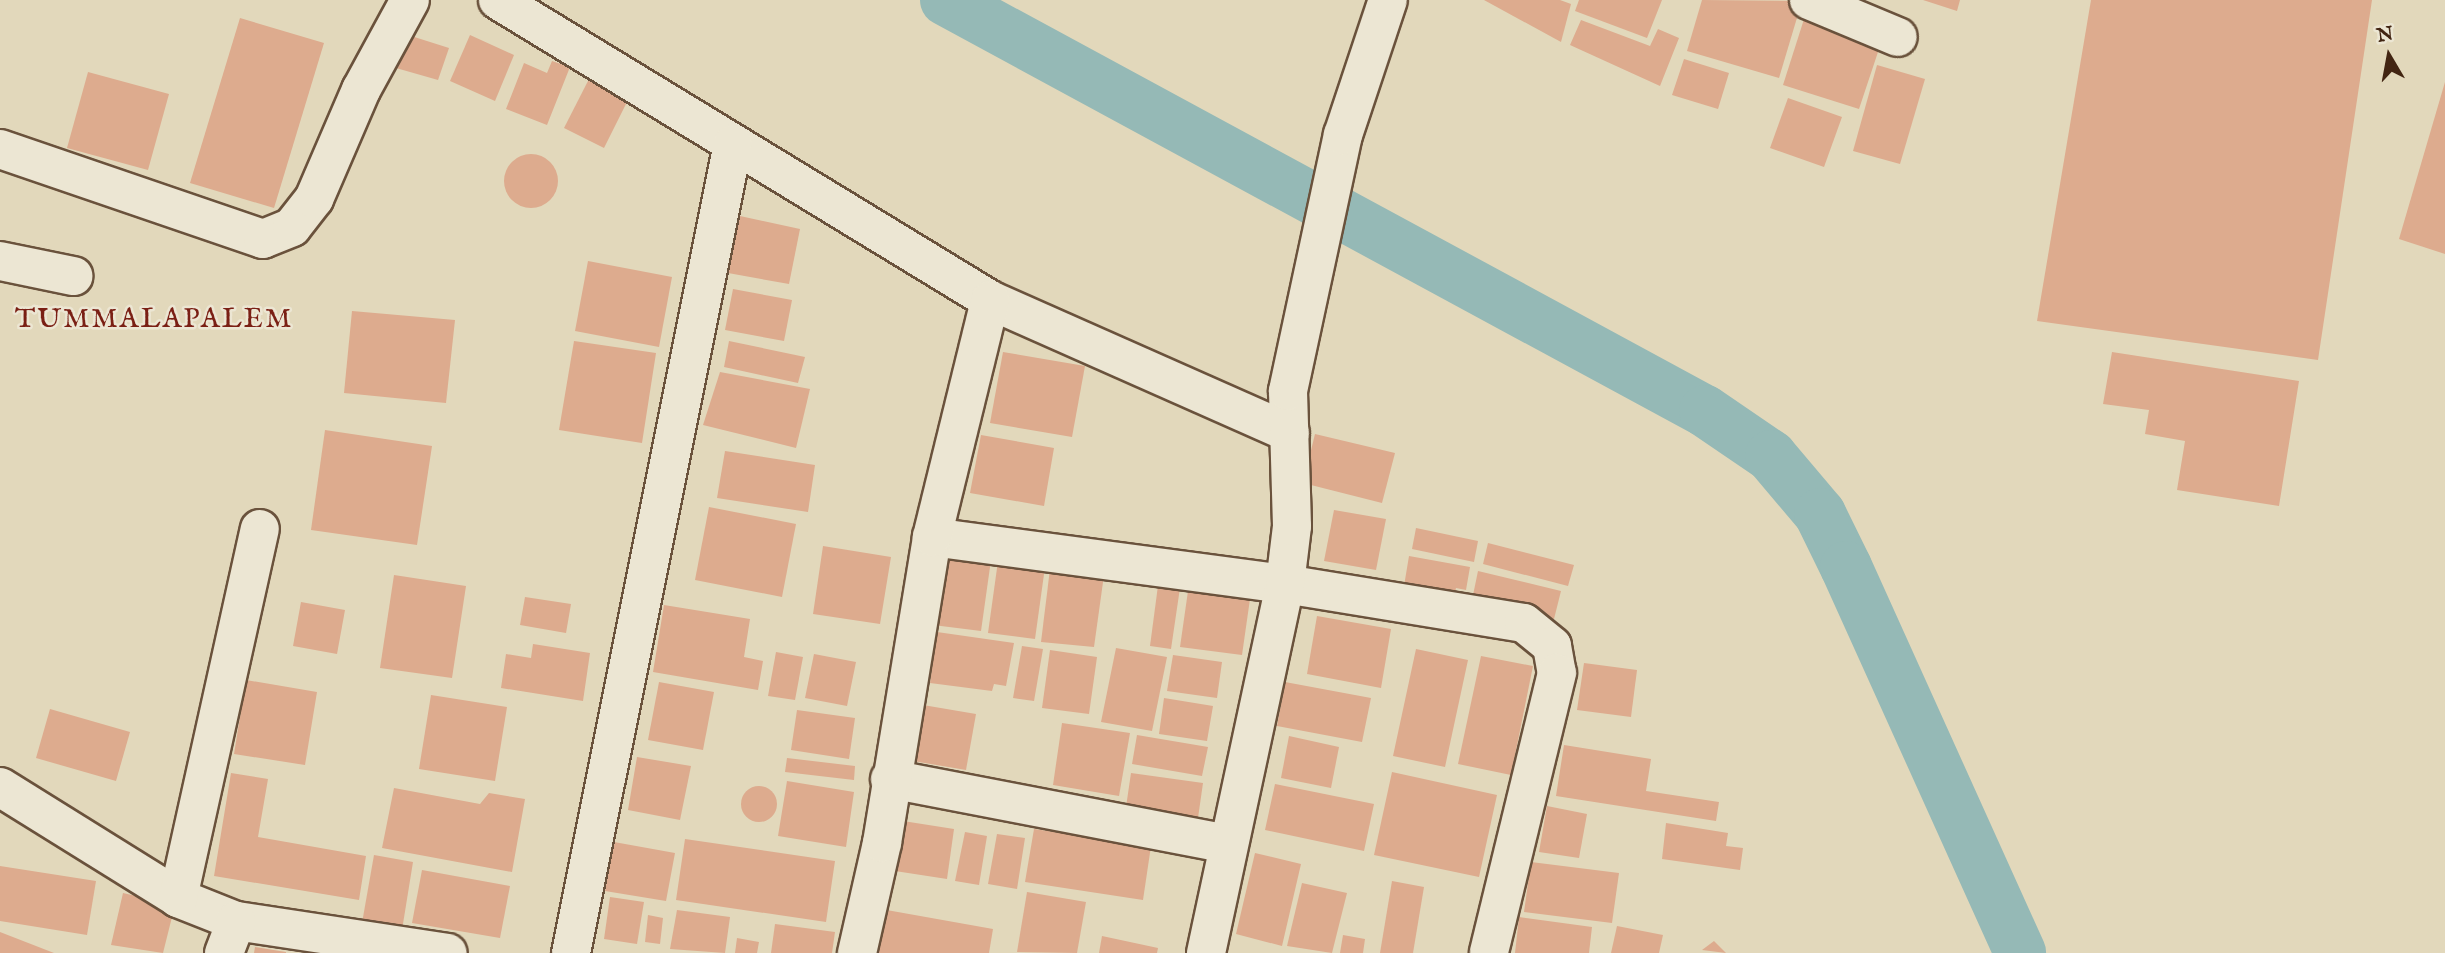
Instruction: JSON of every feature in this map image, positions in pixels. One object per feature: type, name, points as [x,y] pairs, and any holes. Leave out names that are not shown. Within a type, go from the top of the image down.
[{"type":"street","points":[[0,149],[263,239],[292,227],[314,199],[361,90],[410,0]]},
{"type":"street","points":[[498,0],[990,300],[1290,433]]},
{"type":"street","points":[[1209,952],[1227,844],[1285,584],[1292,526],[1288,391],[1343,135],[1388,0]]},
{"type":"street","points":[[1809,0],[1898,37]]},
{"type":"street","points":[[571,953],[733,144]]},
{"type":"street","points":[[0,261],[73,276]]},
{"type":"street","points":[[858,953],[882,843],[890,779],[932,537],[990,300]]},
{"type":"street","points":[[178,898],[260,529]]},
{"type":"street","points":[[932,537],[1285,584],[1524,622],[1552,646],[1557,673],[1489,953]]},
{"type":"street","points":[[890,779],[1227,844]]},
{"type":"street","points":[[0,787],[178,898],[230,937],[448,953]]},
{"type":"building","points":[[1484,0],[1560,0],[1571,4],[1561,42]]},
{"type":"building","points":[[1579,0],[1662,0],[1647,38],[1575,11]]},
{"type":"building","points":[[1702,0],[1802,1],[1779,78],[1687,51]]},
{"type":"building","points":[[1923,0],[1960,0],[1957,11]]},
{"type":"building","points":[[2091,0],[2372,0],[2318,360],[2037,321]]},
{"type":"building","points":[[1805,16],[1882,40],[1859,109],[1783,85]]},
{"type":"building","points":[[240,18],[324,43],[274,208],[190,183]]},
{"type":"building","points":[[1581,20],[1650,46],[1658,29],[1679,38],[1660,86],[1570,45]]},
{"type":"building","points":[[408,35],[449,48],[438,80],[396,68]]},
{"type":"building","points":[[470,35],[514,55],[495,101],[450,81]]},
{"type":"building","points":[[1684,59],[1729,73],[1718,109],[1672,95]]},
{"type":"building","points":[[552,61],[570,67],[547,125],[506,109],[524,63],[547,73]]},
{"type":"building","points":[[1877,65],[1925,79],[1900,164],[1853,151]]},
{"type":"building","points":[[88,72],[169,94],[148,170],[67,148]]},
{"type":"building","points":[[589,79],[629,98],[604,148],[564,128]]},
{"type":"building","points":[[2445,82],[2445,254],[2399,239]]},
{"type":"building","points":[[1788,98],[1842,117],[1824,167],[1770,148]]},
{"type":"building","points":[[531,154],[550,162],[558,181],[550,200],[531,208],[512,200],[504,181],[512,162]]},
{"type":"building","points":[[740,216],[800,229],[789,284],[728,273]]},
{"type":"building","points":[[588,261],[672,277],[659,347],[575,331]]},
{"type":"building","points":[[733,289],[792,300],[784,341],[725,330]]},
{"type":"building","points":[[352,311],[455,320],[446,403],[344,393]]},
{"type":"building","points":[[574,341],[656,353],[642,443],[559,430]]},
{"type":"building","points":[[729,341],[805,357],[798,383],[724,367]]},
{"type":"building","points":[[1003,352],[1085,366],[1072,437],[990,423]]},
{"type":"building","points":[[2112,352],[2299,381],[2279,506],[2177,490],[2185,441],[2145,434],[2149,410],[2103,404]]},
{"type":"building","points":[[720,372],[810,389],[796,448],[703,425]]},
{"type":"building","points":[[325,430],[432,446],[417,545],[311,530]]},
{"type":"building","points":[[1315,434],[1395,453],[1382,503],[1303,483]]},
{"type":"building","points":[[981,435],[1054,448],[1044,506],[970,493]]},
{"type":"building","points":[[725,451],[815,465],[808,512],[717,498]]},
{"type":"building","points":[[709,507],[796,524],[782,597],[695,580]]},
{"type":"building","points":[[1334,510],[1386,519],[1376,570],[1324,561]]},
{"type":"building","points":[[1416,528],[1478,541],[1474,562],[1412,549]]},
{"type":"building","points":[[1488,543],[1574,565],[1568,586],[1483,564]]},
{"type":"building","points":[[823,546],[891,557],[880,624],[813,614]]},
{"type":"building","points":[[943,553],[991,560],[981,631],[933,625]]},
{"type":"building","points":[[1409,556],[1470,567],[1466,590],[1456,588],[1454,596],[1404,586]]},
{"type":"building","points":[[998,561],[1045,567],[1035,639],[988,633]]},
{"type":"building","points":[[1050,569],[1104,575],[1094,647],[1041,642]]},
{"type":"building","points":[[1478,571],[1561,591],[1554,619],[1472,600]]},
{"type":"building","points":[[394,575],[466,586],[452,678],[380,668]]},
{"type":"building","points":[[1159,578],[1181,581],[1171,649],[1150,646]]},
{"type":"building","points":[[1189,584],[1251,592],[1242,655],[1180,647]]},
{"type":"building","points":[[525,597],[571,604],[566,633],[520,625]]},
{"type":"building","points":[[301,602],[345,610],[337,654],[293,646]]},
{"type":"building","points":[[664,605],[750,619],[744,657],[763,661],[758,690],[653,672]]},
{"type":"building","points":[[1317,616],[1391,629],[1381,688],[1307,674]]},
{"type":"building","points":[[937,632],[1014,643],[1006,686],[994,684],[992,691],[930,683]]},
{"type":"building","points":[[533,644],[590,653],[583,701],[501,688],[506,654],[531,658]]},
{"type":"building","points":[[1022,646],[1043,649],[1034,701],[1013,698]]},
{"type":"building","points":[[1116,648],[1167,657],[1152,731],[1101,722]]},
{"type":"building","points":[[1416,649],[1468,660],[1445,767],[1393,756]]},
{"type":"building","points":[[1050,650],[1097,657],[1089,714],[1042,708]]},
{"type":"building","points":[[776,652],[803,657],[795,700],[768,696]]},
{"type":"building","points":[[814,654],[856,662],[847,706],[805,698]]},
{"type":"building","points":[[1173,655],[1222,662],[1217,698],[1167,691]]},
{"type":"building","points":[[1481,656],[1533,666],[1511,775],[1458,764]]},
{"type":"building","points":[[1584,663],[1637,670],[1631,717],[1577,710]]},
{"type":"building","points":[[246,680],[317,692],[305,765],[234,754]]},
{"type":"building","points":[[659,682],[714,692],[703,750],[648,740]]},
{"type":"building","points":[[1285,682],[1371,698],[1362,742],[1277,726]]},
{"type":"building","points":[[431,695],[507,707],[495,781],[419,769]]},
{"type":"building","points":[[1164,698],[1213,706],[1207,741],[1159,734]]},
{"type":"building","points":[[923,705],[976,714],[966,770],[913,761]]},
{"type":"building","points":[[50,709],[130,732],[116,781],[36,758]]},
{"type":"building","points":[[797,710],[855,718],[849,759],[791,750]]},
{"type":"building","points":[[1062,723],[1130,733],[1119,796],[1053,785]]},
{"type":"building","points":[[1137,735],[1208,747],[1202,776],[1132,764]]},
{"type":"building","points":[[1289,736],[1339,747],[1331,788],[1281,778]]},
{"type":"building","points":[[1564,745],[1651,759],[1646,791],[1719,802],[1716,821],[1556,796]]},
{"type":"building","points":[[637,757],[691,766],[680,820],[628,810]]},
{"type":"building","points":[[787,758],[855,766],[854,780],[785,772]]},
{"type":"building","points":[[1392,772],[1497,795],[1479,877],[1374,855]]},
{"type":"building","points":[[231,773],[268,779],[258,837],[366,856],[359,900],[214,876]]},
{"type":"building","points":[[1131,773],[1203,783],[1198,818],[1126,807]]},
{"type":"building","points":[[787,781],[854,792],[846,847],[778,836]]},
{"type":"building","points":[[1275,784],[1374,804],[1364,851],[1265,830]]},
{"type":"building","points":[[759,786],[772,791],[777,804],[772,817],[759,822],[746,817],[741,804],[746,791]]},
{"type":"building","points":[[394,788],[480,804],[489,793],[525,799],[512,872],[382,848]]},
{"type":"building","points":[[1547,806],[1587,814],[1579,858],[1539,852]]},
{"type":"building","points":[[903,821],[954,829],[947,879],[895,871]]},
{"type":"building","points":[[1666,823],[1728,833],[1726,846],[1743,848],[1740,870],[1662,859]]},
{"type":"building","points":[[1034,829],[1151,846],[1143,900],[1025,882]]},
{"type":"building","points":[[965,832],[987,836],[979,885],[955,881]]},
{"type":"building","points":[[997,834],[1025,838],[1017,889],[988,884]]},
{"type":"building","points":[[685,839],[835,861],[826,922],[676,900]]},
{"type":"building","points":[[614,842],[675,853],[666,901],[605,891]]},
{"type":"building","points":[[1255,853],[1301,864],[1282,946],[1236,934]]},
{"type":"building","points":[[374,855],[413,862],[402,930],[362,923]]},
{"type":"building","points":[[1531,862],[1619,873],[1612,923],[1524,912]]},
{"type":"building","points":[[0,866],[96,881],[87,935],[0,921]]},
{"type":"building","points":[[422,870],[510,886],[500,938],[412,923]]},
{"type":"building","points":[[1392,881],[1424,887],[1413,953],[1380,953]]},
{"type":"building","points":[[1302,883],[1347,893],[1332,953],[1287,946]]},
{"type":"building","points":[[1027,892],[1086,902],[1077,953],[1017,952]]},
{"type":"building","points":[[123,893],[175,905],[163,953],[111,945]]},
{"type":"building","points":[[610,897],[644,902],[637,944],[604,939]]},
{"type":"building","points":[[881,909],[993,929],[989,953],[873,953]]},
{"type":"building","points":[[677,910],[730,917],[725,953],[670,949]]},
{"type":"building","points":[[648,915],[663,918],[660,944],[645,942]]},
{"type":"building","points":[[1519,917],[1592,927],[1589,953],[1515,953]]},
{"type":"building","points":[[775,924],[835,932],[832,953],[771,953]]},
{"type":"building","points":[[1617,926],[1663,935],[1659,953],[1611,953]]},
{"type":"building","points":[[0,932],[54,953],[0,953]]},
{"type":"building","points":[[1343,935],[1365,939],[1363,953],[1340,953]]},
{"type":"building","points":[[1102,936],[1158,948],[1157,953],[1099,953]]},
{"type":"building","points":[[737,938],[759,942],[757,953],[735,953]]},
{"type":"building","points":[[1714,941],[1726,953],[1702,950]]},
{"type":"building","points":[[255,947],[286,952],[286,953],[254,953]]},
{"type":"waterway","points":[[946,0],[1705,411],[1771,456],[1820,514],[2020,953]]},
{"type":"district","name":"TUMMALAPALEM","points":[[154,320]]}]
